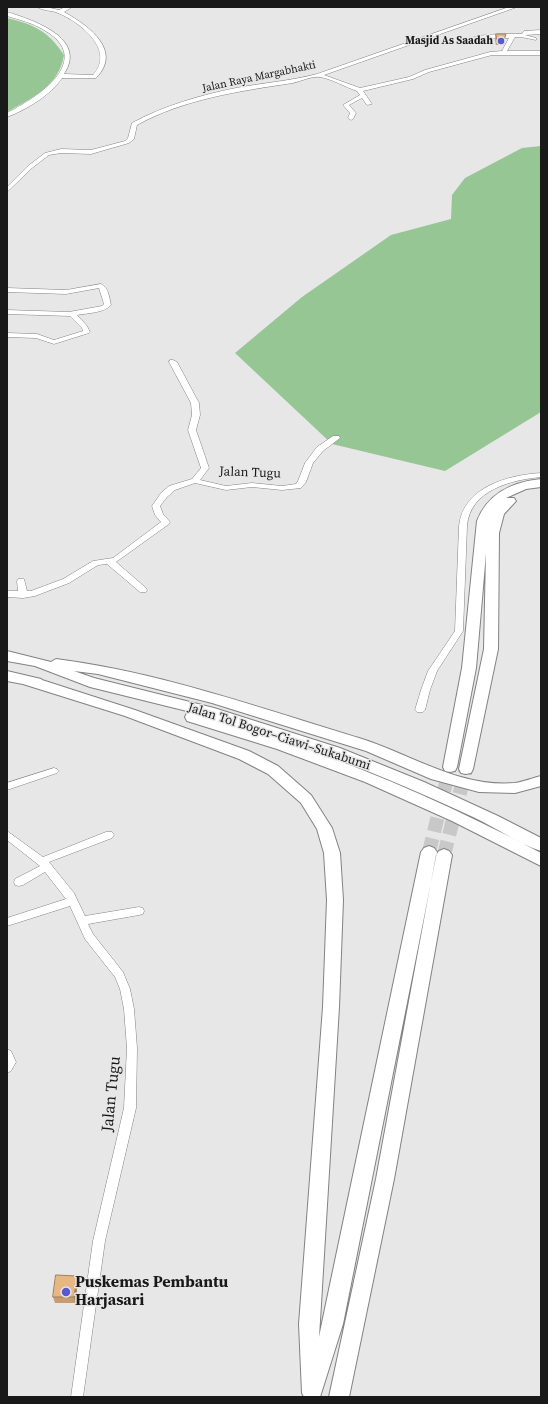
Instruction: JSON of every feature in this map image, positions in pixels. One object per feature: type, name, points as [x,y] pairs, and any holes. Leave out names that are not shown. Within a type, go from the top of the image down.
[{"type":"highway","points":[[450,767],[469,668],[482,521],[485,513],[496,500],[506,492],[520,487],[541,483]]},
{"type":"highway","points":[[466,769],[492,649],[493,533],[495,517],[500,508],[515,499],[541,491]]},
{"type":"highway","name":"Jalan Tol Bogor–Ciawi–Sukabumi","points":[[7,656],[38,662],[90,682],[210,717],[362,768],[454,801],[541,845]]},
{"type":"highway","points":[[38,662],[98,669],[214,699],[371,747],[436,775],[479,787],[515,788],[541,781]]},
{"type":"highway","name":"Jalan Tol Bogor–Ciawi–Sukabumi","points":[[7,676],[28,681],[85,687],[210,717]]},
{"type":"highway","points":[[28,681],[130,713],[244,756],[273,770],[306,799],[324,828],[332,853],[335,900],[331,1007],[309,1324],[312,1395]]},
{"type":"highway","name":"Jalan Tol Bogor–Ciawi–Sukabumi","points":[[362,768],[541,860]]},
{"type":"highway","points":[[312,1395],[333,1324],[437,854],[386,1172],[339,1397]]},
{"type":"street","points":[[40,7],[60,12],[79,23],[92,34],[99,44],[103,59],[97,74],[94,77],[61,76]]},
{"type":"street","points":[[60,12],[69,7]]},
{"type":"street","name":"Jalan Raya Margabhakti","points":[[7,190],[42,157],[61,151],[91,152],[124,144],[131,138],[134,124],[149,116],[216,95],[319,75],[514,7]]},
{"type":"street","points":[[7,14],[42,26],[60,40],[68,56],[61,76],[43,94],[7,115]]},
{"type":"street","points":[[504,52],[515,36],[520,33],[541,32]]},
{"type":"street","points":[[467,41],[491,36],[524,36],[534,39]]},
{"type":"street","points":[[319,75],[360,90],[411,78],[427,71],[492,52],[541,53]]},
{"type":"street","points":[[360,90],[362,96],[369,104]]},
{"type":"street","points":[[351,118],[352,113],[346,105],[362,96]]},
{"type":"street","points":[[7,290],[66,292],[97,286],[103,287],[108,307],[72,314],[7,312]]},
{"type":"street","points":[[7,335],[37,336],[54,342],[87,332],[85,327],[72,314]]},
{"type":"street","points":[[173,362],[195,403],[196,415],[192,430],[204,468],[195,481]]},
{"type":"street","name":"Jalan Tugu","points":[[7,594],[32,594],[66,580],[96,564],[110,562],[124,554],[166,522],[159,515],[156,508],[157,503],[172,488],[195,481],[226,488],[252,485],[282,488],[298,486],[302,482],[309,463],[320,448],[336,438]]},
{"type":"street","points":[[420,710],[424,690],[439,660],[455,642],[459,631],[463,528],[465,513],[473,500],[491,488],[507,480],[541,475]]},
{"type":"street","points":[[110,562],[143,590]]},
{"type":"street","points":[[21,581],[23,595]]},
{"type":"street","points":[[7,788],[54,771]]},
{"type":"street","name":"Jalan Tugu","points":[[7,834],[45,864],[73,901],[89,936],[117,971],[125,989],[131,1027],[132,1057],[128,1117],[110,1188],[99,1241],[77,1397]]},
{"type":"street","points":[[18,882],[45,864],[109,835]]},
{"type":"street","points":[[7,922],[73,901]]},
{"type":"street","points":[[82,921],[139,911]]},
{"type":"street","points":[[7,1054],[10,1062],[7,1068]]},
{"type":"green space","points":[[7,18],[25,23],[40,30],[52,40],[64,55],[61,66],[56,75],[43,90],[26,102],[7,112]]},
{"type":"green space","points":[[541,146],[541,412],[445,471],[332,444],[235,353],[302,297],[391,235],[451,219],[452,195],[465,178],[522,148]]},
{"type":"building","points":[[496,34],[506,34],[504,40],[497,40]]},
{"type":"building","name":"Puskemas Pembantu Harjasari","points":[[56,1275],[77,1276],[74,1297],[53,1297]]},
{"type":"tunnel","points":[[429,852],[450,767]]},
{"type":"tunnel","points":[[444,855],[466,769]]},
{"type":"place","name":"Masjid As Saadah","points":[[501,41]]},
{"type":"place","name":"Puskemas Pembantu Harjasari","points":[[66,1292]]}]
